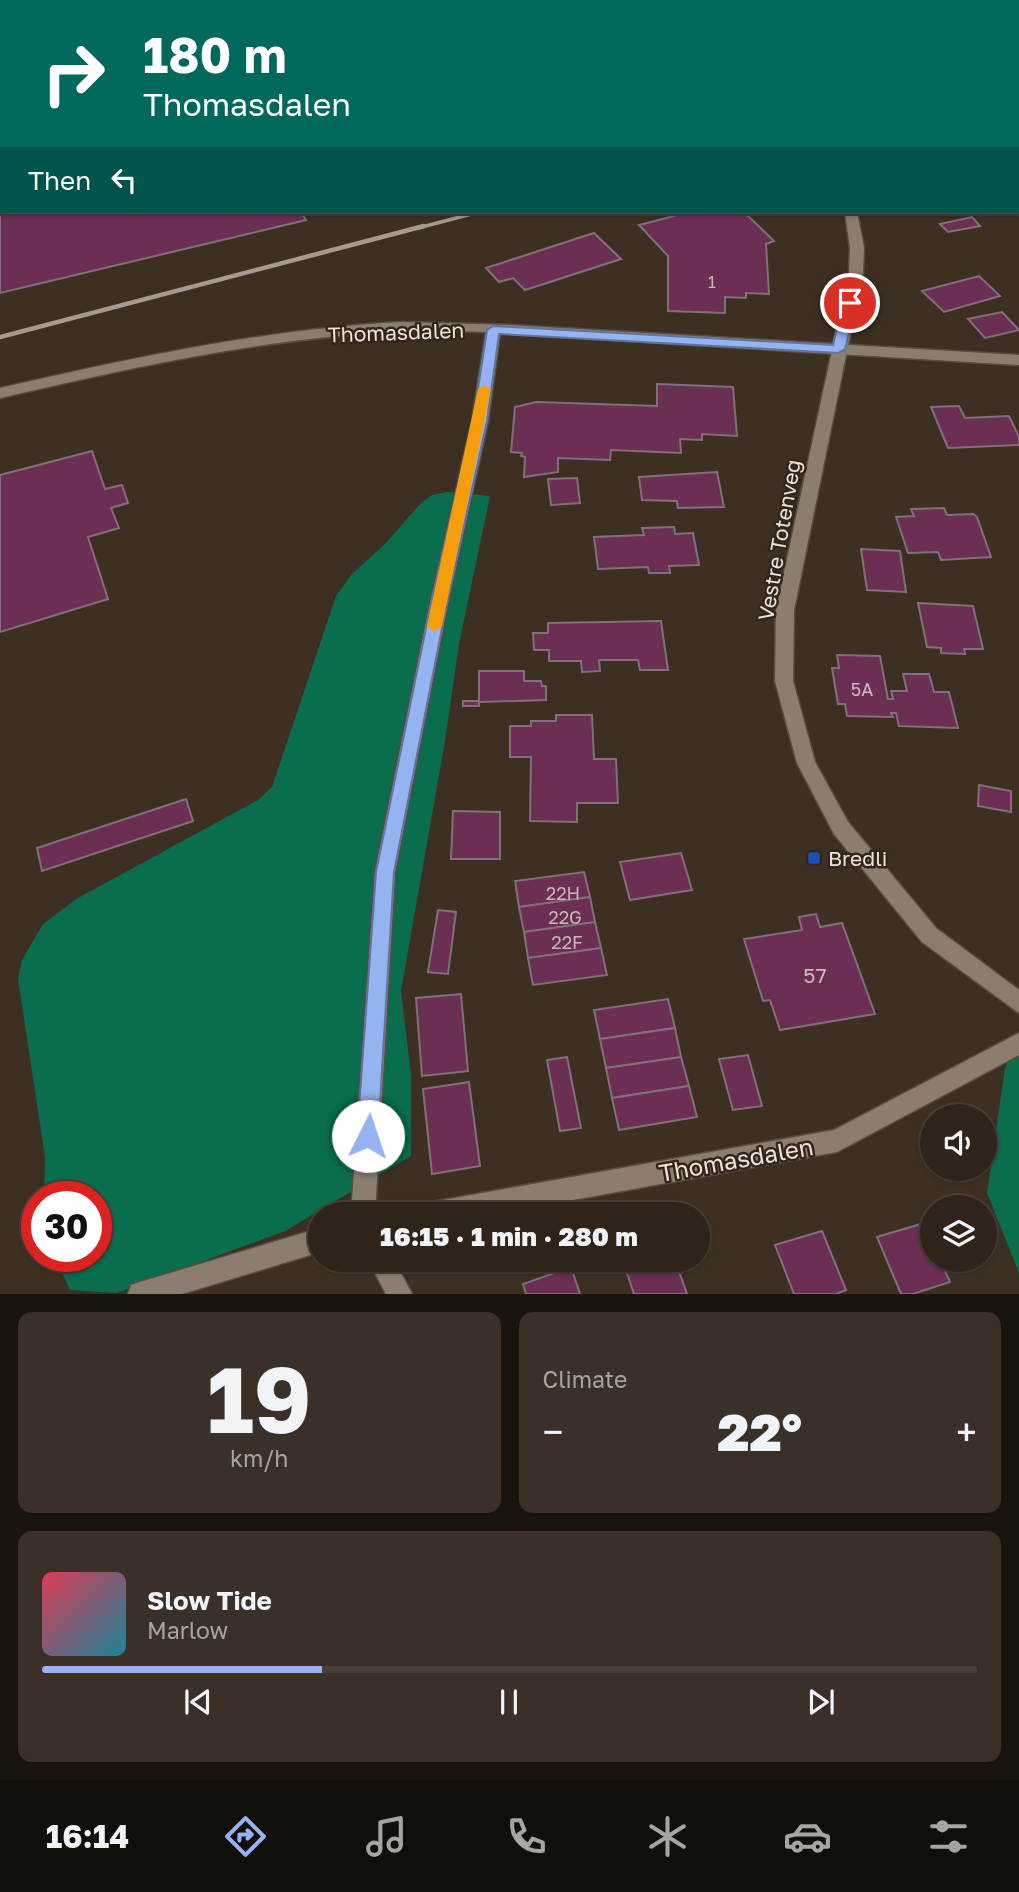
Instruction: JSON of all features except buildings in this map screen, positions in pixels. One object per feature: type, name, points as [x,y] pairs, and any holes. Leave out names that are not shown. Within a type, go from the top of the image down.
[{"type":"street","name":"Vestre Totenveg","points":[[851,214],[857,248],[856,272],[785,610],[784,681],[806,763],[841,828],[929,935],[1019,1003]]},
{"type":"street","name":"Thomasdalen","points":[[0,393],[149,359],[254,340],[378,328],[493,330],[1019,360]]},
{"type":"street","points":[[364,1202],[385,872],[438,608],[480,421],[493,330]]},
{"type":"street","name":"Thomasdalen","points":[[499,1202],[837,1141],[1019,1043]]},
{"type":"street","points":[[140,1293],[308,1244]]},
{"type":"street","points":[[387,1272],[400,1293]]},
{"type":"green space","points":[[447,492],[490,496],[459,644],[445,741],[401,991],[411,1075],[411,1156],[334,1202],[308,1202],[308,1217],[285,1231],[117,1293],[70,1290],[62,1272],[112,1272],[112,1181],[44,1181],[45,1157],[18,979],[22,960],[43,924],[78,898],[258,800],[272,787],[336,596],[352,574],[432,495]]},
{"type":"green space","points":[[1019,1035],[1019,1273],[997,1218],[997,1195],[987,1193],[989,1181],[997,1181],[997,1124],[1005,1068]]},
{"type":"railway","points":[[418,228],[471,214]]},
{"type":"railway","points":[[0,337],[424,226]]},
{"type":"slow traffic","points":[[434,626],[485,389]]},
{"type":"place","name":"Bredli","points":[[814,858]]},
{"type":"route","points":[[368,1136],[385,872],[438,608],[480,421],[493,330],[776,343],[838,349],[850,303]]}]
